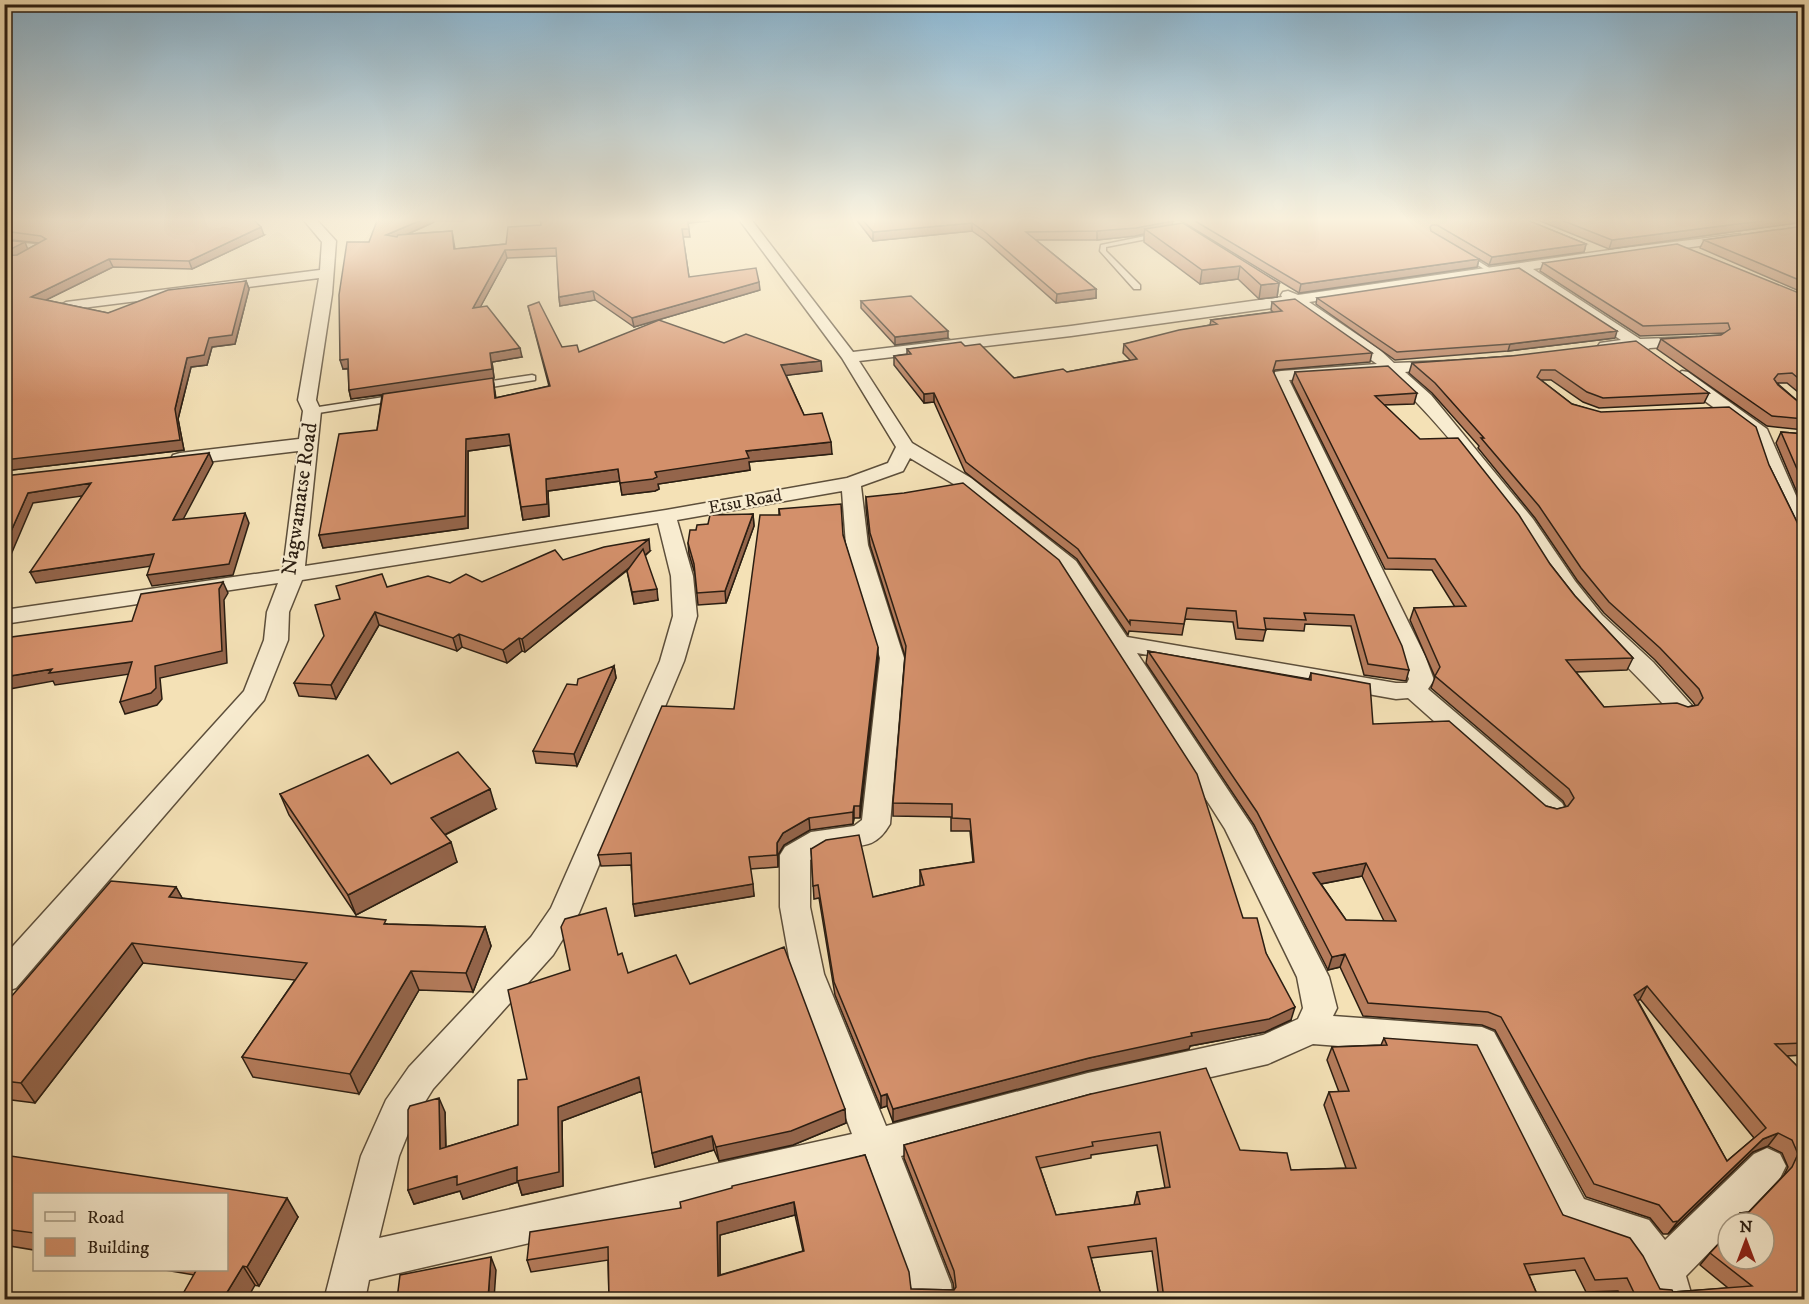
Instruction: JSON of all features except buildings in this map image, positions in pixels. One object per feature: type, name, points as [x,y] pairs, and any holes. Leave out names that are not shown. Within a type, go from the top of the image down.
[{"type":"street","points":[[66,306],[281,279]]},
{"type":"street","name":"Nagwamatse Road","points":[[4,979],[255,694],[276,640],[278,612],[293,574],[312,411],[307,400],[326,279]]},
{"type":"street","points":[[790,279],[849,357],[905,447],[964,482],[1068,566],[1238,826],[1313,977],[1320,1008],[1310,1029]]},
{"type":"street","points":[[849,357],[963,345],[1443,279]]},
{"type":"street","points":[[1538,279],[1636,343],[1761,433],[1783,435]]},
{"type":"street","points":[[1275,287],[1374,353],[1425,399],[1526,523],[1566,585],[1594,620],[1644,667],[1682,709]]},
{"type":"street","points":[[1589,348],[1705,338]]},
{"type":"street","points":[[1414,690],[1422,680],[1413,656],[1281,381],[1281,376],[1295,373],[1461,362]]},
{"type":"street","points":[[1706,411],[1730,410]]},
{"type":"street","points":[[1761,433],[1776,475],[1804,534]]},
{"type":"street","points":[[158,462],[308,444]]},
{"type":"street","name":"Etsu Road","points":[[4,616],[666,516],[851,483],[896,467],[905,447]]},
{"type":"street","points":[[851,483],[857,545],[892,658],[876,824],[861,836],[821,840],[795,855],[795,907],[808,974],[871,1134],[878,1145],[931,1284],[933,1299]]},
{"type":"street","points":[[344,1299],[380,1155],[399,1112],[421,1078],[542,946],[564,913],[672,661],[685,616],[682,576],[666,516]]},
{"type":"street","points":[[1119,643],[1396,691],[1414,690],[1552,810]]},
{"type":"street","points":[[353,1264],[878,1145],[1088,1089],[1268,1049],[1310,1029],[1482,1042],[1571,1214],[1635,1234],[1668,1285],[1767,1166]]},
{"type":"lane","points":[[1129,279],[1137,287]]},
{"type":"lane","points":[[474,387],[532,378]]},
{"type":"lane","points":[[312,411],[404,397]]}]
